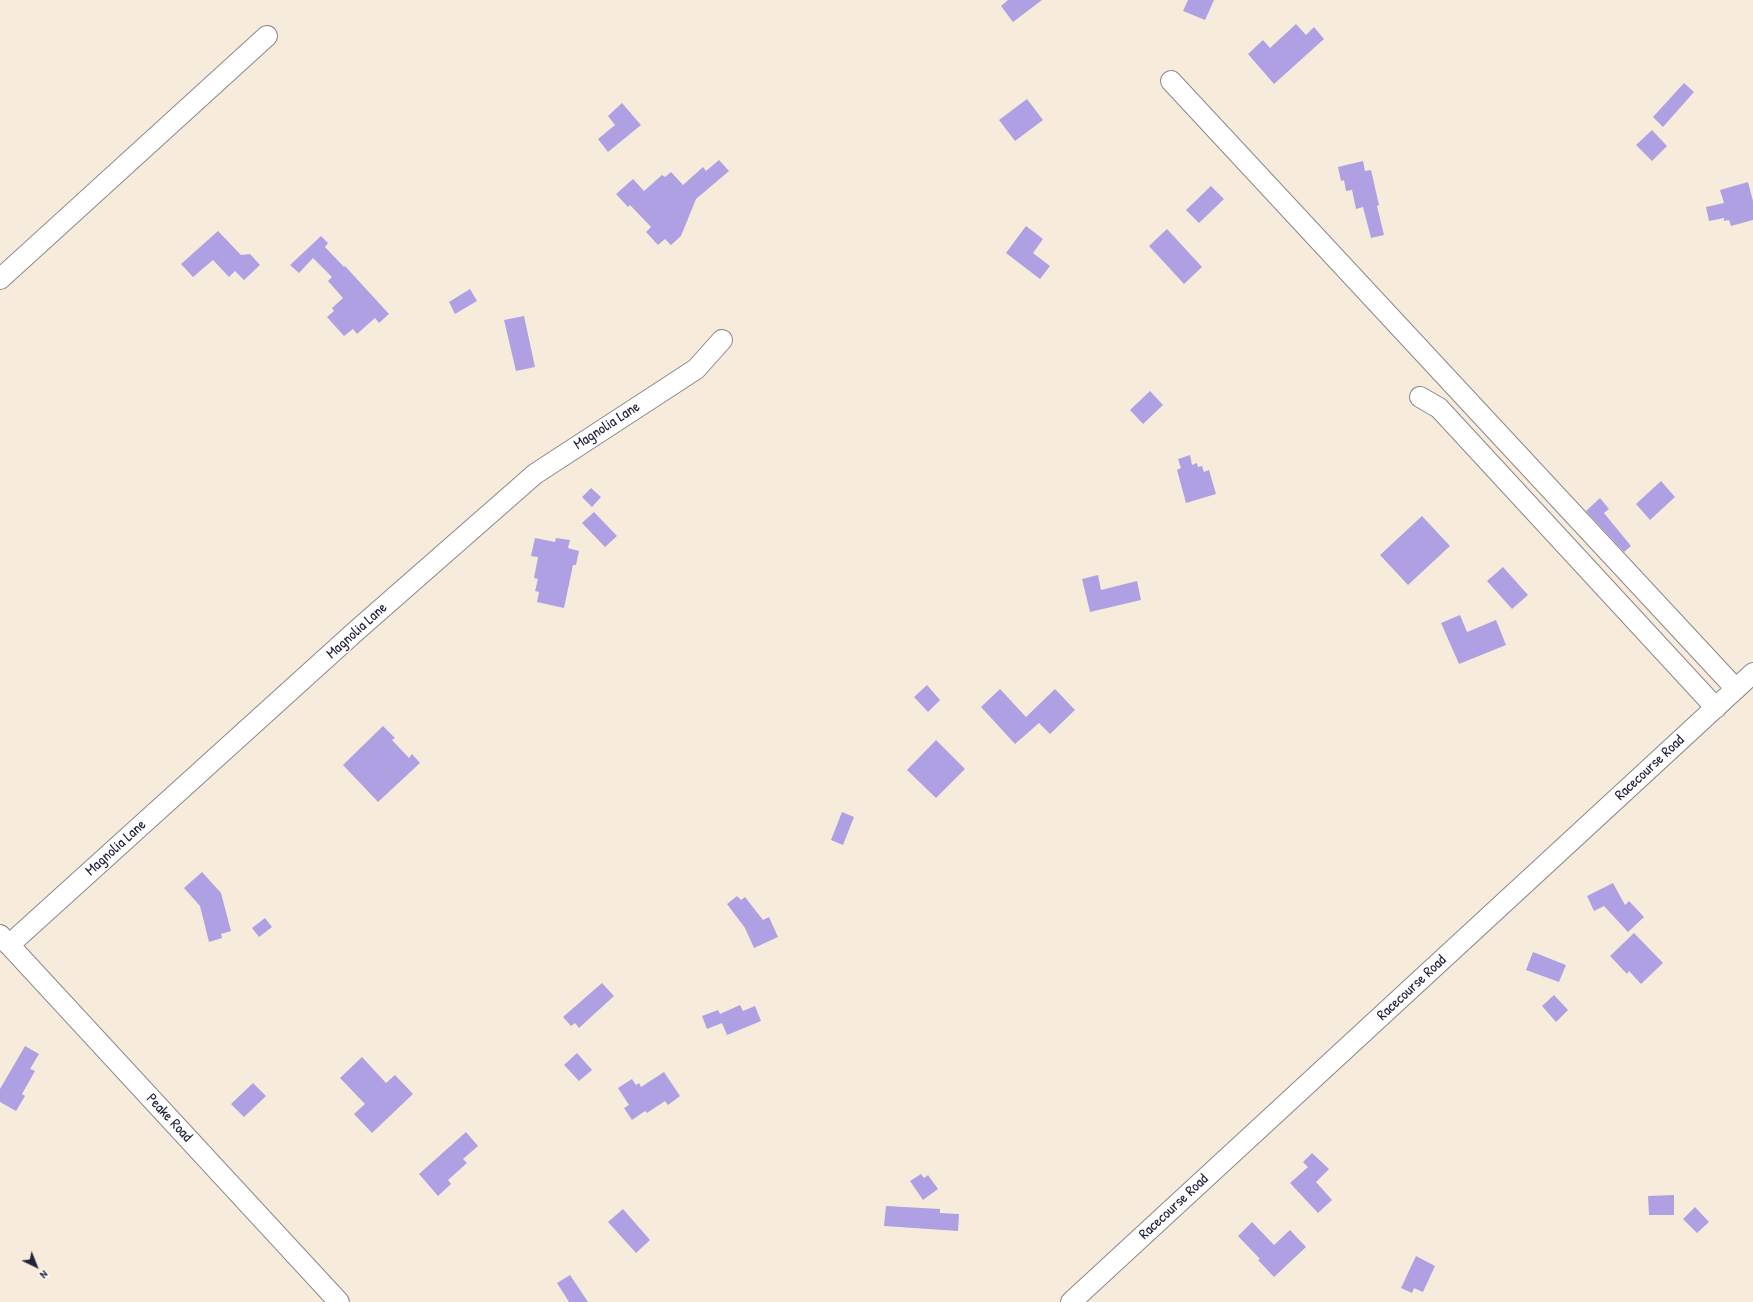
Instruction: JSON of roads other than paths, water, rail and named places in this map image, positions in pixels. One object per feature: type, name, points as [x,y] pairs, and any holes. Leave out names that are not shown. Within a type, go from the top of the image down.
[{"type":"street","points":[[0,279],[267,36]]},
{"type":"street","points":[[1171,81],[1736,689]]},
{"type":"street","name":"Magnolia Lane","points":[[4,940],[535,474],[696,368],[722,340]]},
{"type":"street","points":[[1420,397],[1439,408],[1716,708]]},
{"type":"street","name":"Racecourse Road","points":[[1071,1302],[1753,673]]},
{"type":"street","name":"Peake Road","points":[[4,940],[339,1302]]}]
